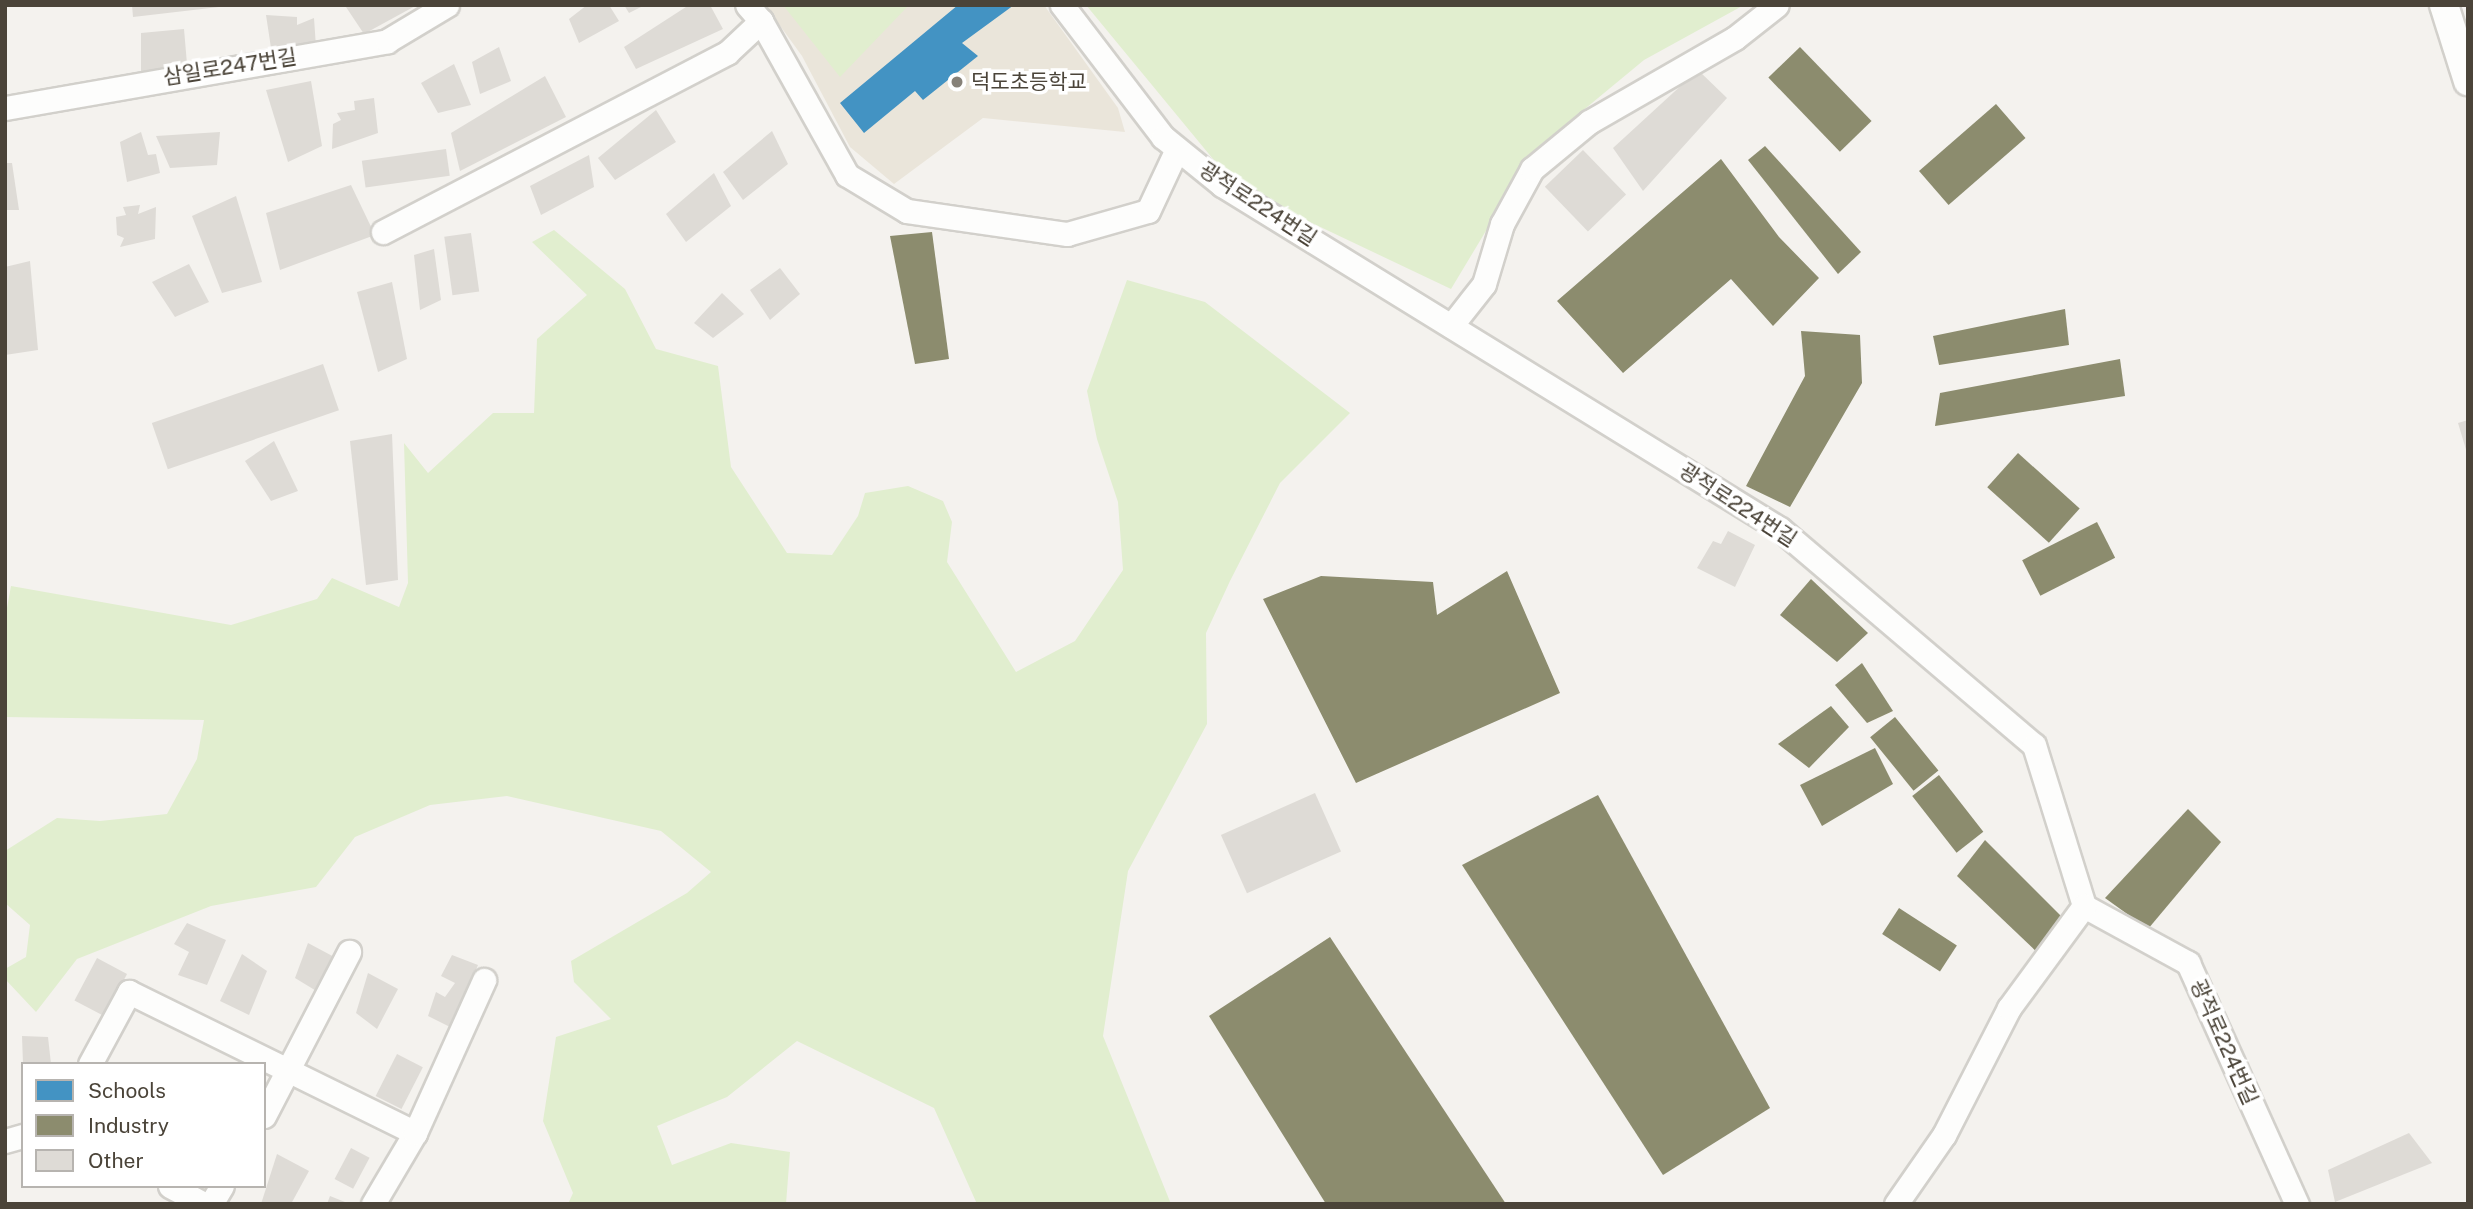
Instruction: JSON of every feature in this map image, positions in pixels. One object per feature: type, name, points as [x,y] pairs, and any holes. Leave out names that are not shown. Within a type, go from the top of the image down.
[{"type":"street","name":"삼일로247번길","points":[[5,108],[387,41],[447,5]]},
{"type":"street","name":"광적로224번길","points":[[1062,5],[1163,137],[1222,185],[1780,529],[2034,745],[2084,906],[2189,963],[2297,1204]]},
{"type":"street","points":[[1451,326],[1485,284],[1502,224],[1532,169],[1589,122],[1735,38],[1777,5]]},
{"type":"street","points":[[2444,5],[2468,81]]},
{"type":"street","points":[[383,232],[727,53],[754,13],[847,175],[907,211],[1067,234],[1148,211],[1177,149]]},
{"type":"street","points":[[1896,1204],[1944,1135],[2009,1008],[2084,906]]},
{"type":"street","points":[[266,1113],[291,1072],[349,952]]},
{"type":"street","points":[[373,1204],[415,1133],[484,980]]},
{"type":"street","points":[[91,1062],[129,992],[415,1133]]},
{"type":"street","points":[[174,1188],[204,1204]]},
{"type":"street","points":[[211,1204],[221,1188]]},
{"type":"shaded area","name":"덕도초등학교","points":[[765,5],[1044,5],[1118,108],[1125,132],[983,118],[894,184],[850,147],[802,56]]},
{"type":"green space","points":[[783,5],[909,5],[840,77]]},
{"type":"green space","points":[[1086,5],[1744,5],[1644,60],[1534,151],[1451,289],[1272,204],[1227,176]]},
{"type":"green space","points":[[554,230],[625,289],[656,349],[718,366],[731,467],[787,553],[832,555],[858,516],[865,493],[908,486],[943,501],[952,522],[947,562],[1016,672],[1075,641],[1123,570],[1118,502],[1097,439],[1087,391],[1127,280],[1205,302],[1350,413],[1280,483],[1230,581],[1206,633],[1207,724],[1128,871],[1103,1036],[1171,1204],[977,1204],[934,1108],[797,1041],[727,1097],[657,1126],[672,1165],[731,1143],[790,1152],[786,1204],[568,1204],[573,1193],[543,1121],[556,1037],[611,1019],[574,982],[571,961],[687,893],[711,872],[661,831],[507,796],[430,805],[355,837],[316,887],[211,906],[77,959],[36,1012],[5,979],[5,969],[26,957],[30,925],[5,903],[5,851],[57,818],[100,821],[167,814],[197,759],[204,720],[5,717],[5,619],[11,586],[231,625],[317,599],[332,578],[399,607],[408,583],[404,443],[428,473],[493,413],[534,413],[537,339],[587,295],[532,242]]},
{"type":"building: Schools","points":[[958,5],[1014,5],[962,43],[978,56],[923,100],[915,91],[864,133],[840,103]]},
{"type":"building: Industry","points":[[1800,47],[1872,121],[1840,152],[1768,78]]},
{"type":"building: Industry","points":[[1996,104],[2026,138],[1949,205],[1919,171]]},
{"type":"building: Industry","points":[[1765,146],[1861,252],[1838,274],[1748,160]]},
{"type":"building: Industry","points":[[1721,159],[1779,237],[1819,278],[1773,326],[1731,279],[1623,373],[1557,301]]},
{"type":"building: Industry","points":[[932,232],[949,359],[915,364],[890,236]]},
{"type":"building: Industry","points":[[2065,309],[2069,345],[1939,365],[1933,336]]},
{"type":"building: Industry","points":[[1801,331],[1860,335],[1862,383],[1790,507],[1746,486],[1805,376]]},
{"type":"building: Industry","points":[[2120,359],[2125,396],[1935,426],[1940,393]]},
{"type":"building: Industry","points":[[2018,453],[2080,509],[2049,543],[1987,487]]},
{"type":"building: Industry","points":[[2097,522],[2115,558],[2040,596],[2022,560]]},
{"type":"building: Industry","points":[[1507,571],[1560,693],[1356,783],[1263,599],[1321,576],[1433,582],[1437,615]]},
{"type":"building: Industry","points":[[1811,579],[1868,633],[1837,662],[1780,615]]},
{"type":"building: Industry","points":[[1862,663],[1893,711],[1867,723],[1835,685]]},
{"type":"building: Industry","points":[[1831,706],[1849,727],[1809,768],[1778,744]]},
{"type":"building: Industry","points":[[1895,717],[1938,771],[1914,791],[1870,737]]},
{"type":"building: Industry","points":[[1875,748],[1893,784],[1822,826],[1800,785]]},
{"type":"building: Industry","points":[[1939,775],[1983,832],[1957,853],[1912,796]]},
{"type":"building: Industry","points":[[1598,795],[1770,1108],[1663,1175],[1462,865]]},
{"type":"building: Industry","points":[[2188,809],[2221,842],[2148,929],[2105,898]]},
{"type":"building: Industry","points":[[1985,840],[2061,916],[2040,955],[1957,876]]},
{"type":"building: Industry","points":[[1899,908],[1957,946],[1940,972],[1882,934]]},
{"type":"building: Industry","points":[[1330,937],[1506,1204],[1326,1204],[1209,1016]]},
{"type":"building: Other","points":[[132,5],[219,5],[219,7],[133,17]]},
{"type":"building: Other","points":[[417,5],[364,34],[346,7]]},
{"type":"building: Other","points":[[587,5],[609,5],[619,21],[579,43],[569,19]]},
{"type":"building: Other","points":[[624,5],[645,5],[629,13]]},
{"type":"building: Other","points":[[689,5],[710,5],[723,29],[636,69],[624,47]]},
{"type":"building: Other","points":[[266,15],[297,17],[297,25],[314,18],[316,47],[271,48]]},
{"type":"building: Other","points":[[184,29],[187,64],[141,73],[141,33]]},
{"type":"building: Other","points":[[499,47],[511,81],[480,94],[472,62]]},
{"type":"building: Other","points":[[454,64],[471,105],[438,113],[421,83]]},
{"type":"building: Other","points":[[1698,70],[1727,98],[1643,191],[1613,148]]},
{"type":"building: Other","points":[[545,76],[566,117],[460,171],[451,133]]},
{"type":"building: Other","points":[[311,81],[322,146],[288,162],[266,90]]},
{"type":"building: Other","points":[[374,98],[378,133],[332,149],[333,124],[341,120],[337,113],[355,110],[354,101]]},
{"type":"building: Other","points":[[656,110],[676,142],[615,180],[598,158]]},
{"type":"building: Other","points":[[772,131],[788,164],[743,200],[723,172]]},
{"type":"building: Other","points":[[141,132],[148,155],[156,154],[160,173],[127,182],[120,142]]},
{"type":"building: Other","points":[[220,132],[217,165],[170,168],[156,136]]},
{"type":"building: Other","points":[[446,149],[450,176],[366,188],[362,161]]},
{"type":"building: Other","points":[[1583,150],[1626,195],[1588,231],[1545,187]]},
{"type":"building: Other","points":[[589,155],[594,187],[541,215],[530,186]]},
{"type":"building: Other","points":[[5,163],[12,163],[19,210],[5,210]]},
{"type":"building: Other","points":[[714,173],[731,206],[686,242],[666,214]]},
{"type":"building: Other","points":[[351,185],[375,235],[280,270],[266,213]]},
{"type":"building: Other","points":[[236,196],[262,282],[222,293],[192,216]]},
{"type":"building: Other","points":[[140,205],[138,214],[156,207],[155,239],[120,247],[124,238],[117,235],[116,217],[126,215],[123,207]]},
{"type":"building: Other","points":[[471,233],[479,291],[452,295],[444,237]]},
{"type":"building: Other","points":[[434,249],[441,300],[420,310],[414,255]]},
{"type":"building: Other","points":[[30,261],[38,350],[5,355],[5,267]]},
{"type":"building: Other","points":[[189,264],[209,302],[175,317],[152,282]]},
{"type":"building: Other","points":[[780,268],[800,294],[770,320],[750,290]]},
{"type":"building: Other","points":[[392,282],[407,359],[378,372],[357,292]]},
{"type":"building: Other","points":[[722,293],[744,314],[713,338],[694,323]]},
{"type":"building: Other","points":[[323,364],[339,410],[168,469],[152,423]]},
{"type":"building: Other","points":[[2468,420],[2468,453],[2467,453],[2458,423]]},
{"type":"building: Other","points":[[392,434],[398,580],[366,585],[350,441]]},
{"type":"building: Other","points":[[274,441],[298,491],[271,501],[245,461]]},
{"type":"building: Other","points":[[1728,531],[1755,545],[1735,587],[1697,568],[1713,541],[1721,544]]},
{"type":"building: Other","points":[[1315,793],[1341,851],[1247,893],[1221,835]]},
{"type":"building: Other","points":[[187,923],[226,940],[207,985],[178,975],[189,952],[174,944]]},
{"type":"building: Other","points":[[308,943],[338,959],[318,992],[295,978]]},
{"type":"building: Other","points":[[242,954],[267,971],[249,1015],[220,1001]]},
{"type":"building: Other","points":[[452,955],[478,965],[452,1028],[428,1016],[436,992],[445,997],[455,983],[441,976]]},
{"type":"building: Other","points":[[97,958],[127,974],[104,1016],[74,1000]]},
{"type":"building: Other","points":[[368,973],[398,989],[377,1029],[356,1013]]},
{"type":"building: Other","points":[[22,1036],[48,1037],[51,1062],[23,1062]]},
{"type":"building: Other","points":[[397,1054],[423,1067],[402,1109],[376,1096]]},
{"type":"building: Other","points":[[2409,1133],[2432,1163],[2335,1202],[2328,1170]]},
{"type":"building: Other","points":[[351,1148],[370,1158],[353,1189],[335,1179]]},
{"type":"building: Other","points":[[277,1154],[309,1171],[291,1204],[261,1204]]},
{"type":"building: Other","points":[[330,1196],[350,1204],[327,1204]]},
{"type":"place","name":"덕도초등학교","points":[[957,82]]}]
